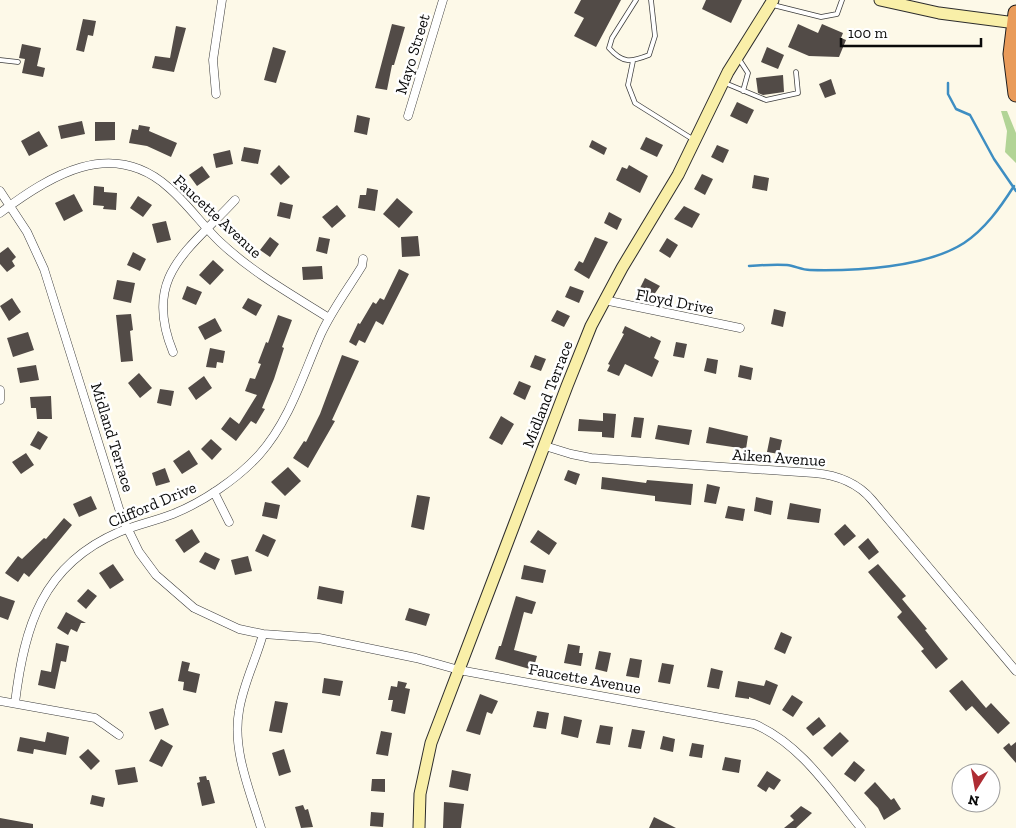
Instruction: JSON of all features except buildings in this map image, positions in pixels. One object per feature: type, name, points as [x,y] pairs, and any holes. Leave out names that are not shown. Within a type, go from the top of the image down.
[{"type":"highway","points":[[1016,20],[1011,54],[1016,94]]},
{"type":"street","points":[[216,94],[213,60],[222,0]]},
{"type":"street","name":"Mayo Street","points":[[408,116],[443,0]]},
{"type":"street","points":[[880,0],[959,16],[1016,20]]},
{"type":"street","name":"Midland Terrace","points":[[419,828],[420,794],[428,755],[576,361],[604,300],[664,200],[738,56],[772,2]]},
{"type":"street","name":"Faucette Avenue","points":[[0,213],[63,172],[89,164],[120,165],[149,174],[163,183],[208,229],[265,279],[329,318]]},
{"type":"street","name":"Midland Terrace","points":[[0,191],[11,206],[37,252],[50,284],[112,489],[127,529],[147,564],[179,597],[194,608],[222,623],[262,634]]},
{"type":"street","points":[[174,352],[162,316],[163,294],[167,280],[177,262],[235,200]]},
{"type":"street","name":"Clifford Drive","points":[[15,703],[25,640],[31,620],[56,579],[76,559],[106,539],[127,529],[185,509],[214,492],[249,464],[270,441],[296,394],[329,318],[362,266],[363,259]]},
{"type":"street","name":"Floyd Drive","points":[[604,300],[740,328]]},
{"type":"street","points":[[0,390],[0,400]]},
{"type":"street","name":"Aiken Avenue","points":[[545,446],[591,458],[814,473],[836,476],[846,480],[860,488],[872,500],[1016,671]]},
{"type":"street","points":[[214,492],[229,522]]},
{"type":"street","points":[[261,828],[243,768],[237,722],[241,701],[262,634]]},
{"type":"street","name":"Faucette Avenue","points":[[262,634],[319,638],[416,658],[459,670],[754,724],[770,731],[792,747],[861,828]]},
{"type":"street","points":[[0,701],[95,718],[119,735]]},
{"type":"lane","points":[[636,0],[612,38],[609,48],[618,58],[633,62],[650,55],[654,36],[650,0]]},
{"type":"lane","points":[[772,2],[821,17],[837,14],[842,0]]},
{"type":"lane","points":[[738,56],[748,73],[743,91]]},
{"type":"lane","points":[[0,60],[18,62]]},
{"type":"lane","points":[[633,62],[628,85],[635,103],[695,140]]},
{"type":"lane","points":[[724,82],[766,100],[798,93],[796,72]]},
{"type":"green space","points":[[1001,111],[1007,111],[1016,133],[1016,163],[1005,152],[1007,131]]},
{"type":"waterway","points":[[948,83],[948,94],[956,109],[970,115],[994,159],[1016,191]]},
{"type":"waterway","points":[[749,266],[782,265],[807,270],[848,270],[910,263],[930,258],[948,251],[972,237],[992,217],[1014,186]]}]
